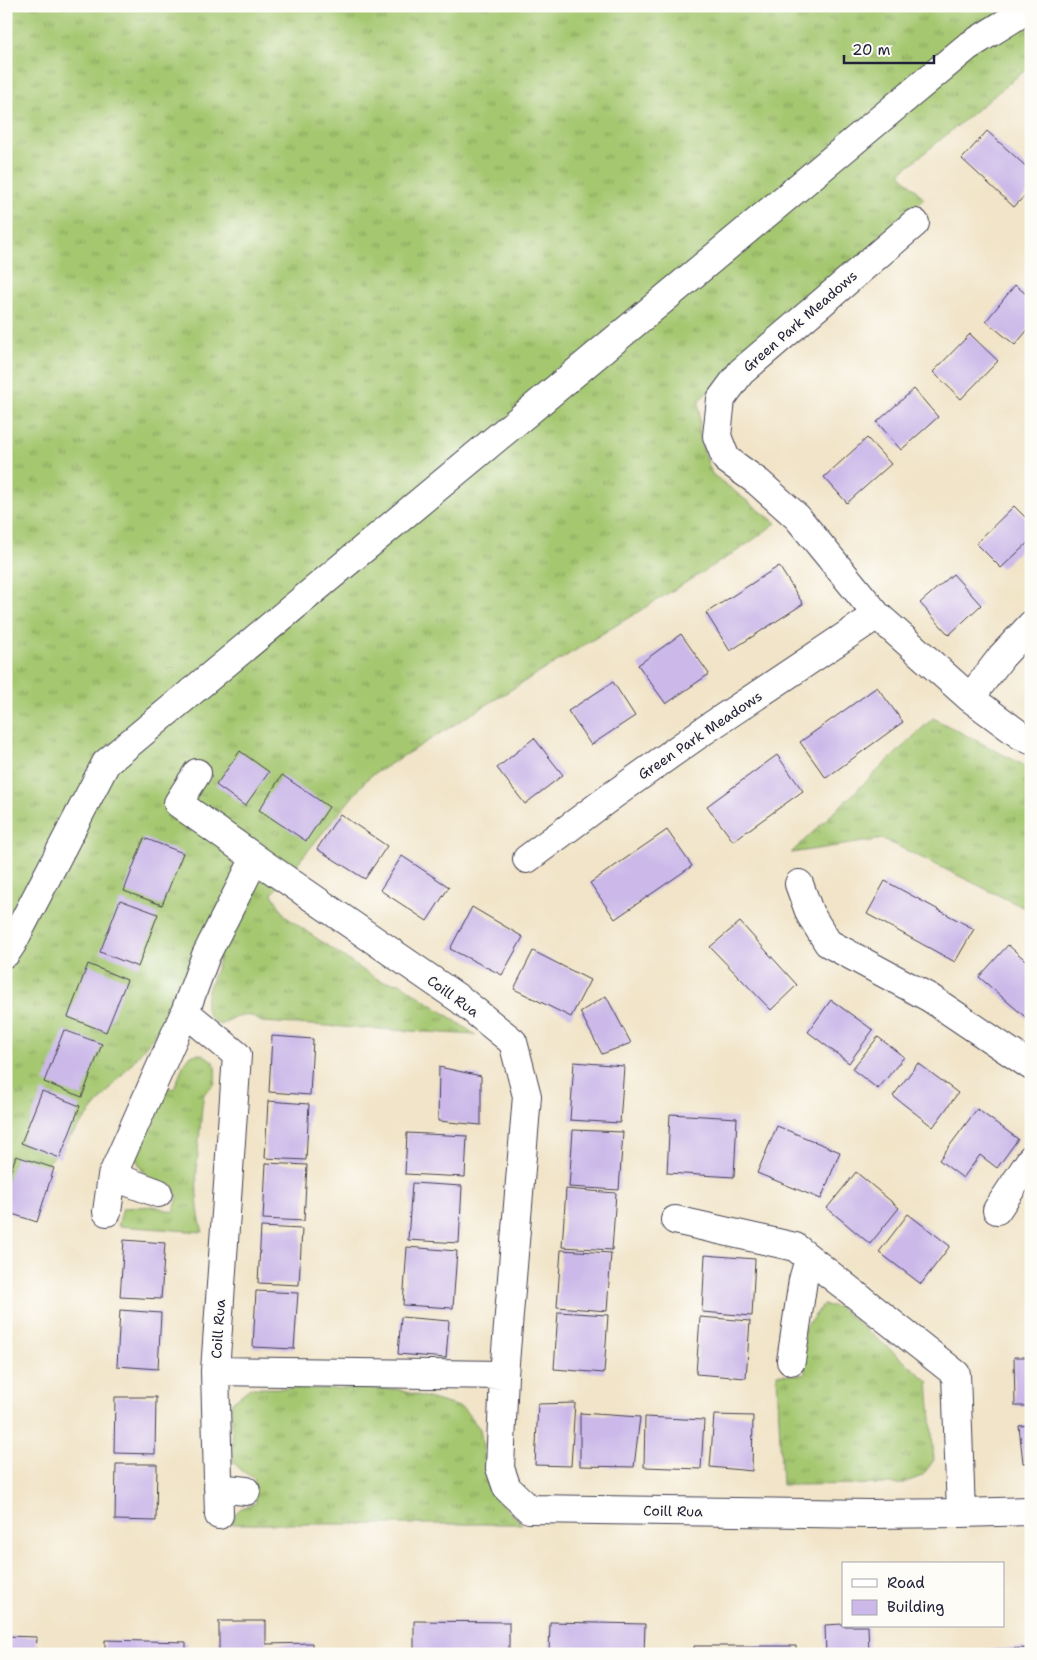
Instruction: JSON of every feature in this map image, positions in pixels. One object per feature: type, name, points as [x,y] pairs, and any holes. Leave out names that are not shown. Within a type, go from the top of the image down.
[{"type":"street","points":[[6,953],[106,763],[967,47],[1031,7]]},
{"type":"street","name":"Green Park Meadows","points":[[915,222],[741,372],[721,399],[717,436],[726,459],[758,482],[797,517],[877,615],[970,698],[1020,735],[1031,740]]},
{"type":"street","name":"Green Park Meadows","points":[[527,859],[678,749],[877,615]]},
{"type":"street","points":[[970,698],[1002,656],[1031,625]]},
{"type":"street","name":"Coill Rua","points":[[197,773],[178,803],[461,1000],[513,1042],[527,1096],[504,1375],[500,1468],[507,1488],[529,1509],[869,1514],[1031,1511]]},
{"type":"street","points":[[107,1212],[112,1176],[185,1012],[206,955],[255,858]]},
{"type":"street","points":[[799,884],[810,914],[828,943],[930,998],[1031,1066]]},
{"type":"street","name":"Coill Rua","points":[[185,1012],[236,1055],[215,1371],[219,1516]]},
{"type":"street","points":[[997,1210],[1031,1159]]},
{"type":"street","points":[[112,1176],[158,1193]]},
{"type":"street","points":[[675,1220],[795,1248],[956,1374],[961,1513]]},
{"type":"street","points":[[791,1361],[803,1280],[809,1259]]},
{"type":"street","name":"Coill Rua","points":[[215,1371],[504,1375]]},
{"type":"street","points":[[218,1488],[246,1491]]},
{"type":"green space","points":[[6,6],[1031,6],[1031,65],[900,173],[924,199],[699,400],[700,440],[712,474],[776,523],[742,548],[369,777],[272,894],[286,917],[364,971],[381,981],[400,983],[476,1035],[262,1022],[252,1016],[234,1018],[220,1025],[208,1014],[206,1001],[220,957],[6,1214]]},
{"type":"green space","points":[[933,718],[1031,769],[1031,911],[883,839],[791,853]]},
{"type":"green space","points":[[200,1054],[212,1061],[215,1072],[215,1083],[204,1094],[198,1154],[197,1201],[203,1232],[118,1226],[123,1208],[154,1206],[173,1212],[178,1198],[172,1185],[159,1182],[143,1172],[135,1157],[164,1086],[174,1089],[184,1064],[191,1055]]},
{"type":"green space","points":[[823,1305],[839,1307],[928,1381],[934,1460],[922,1476],[901,1484],[782,1485],[777,1374],[805,1375],[804,1329]]},
{"type":"green space","points":[[250,1388],[396,1389],[463,1408],[480,1429],[488,1476],[498,1501],[522,1524],[231,1524],[240,1509],[256,1503],[254,1478],[240,1470],[233,1461],[231,1403]]},
{"type":"building","points":[[987,131],[1031,171],[1031,189],[1014,207],[962,159]]},
{"type":"building","points":[[1015,285],[1031,298],[1031,326],[1015,345],[986,321]]},
{"type":"building","points":[[970,334],[998,361],[961,399],[933,372]]},
{"type":"building","points":[[914,389],[938,417],[901,450],[877,422]]},
{"type":"building","points":[[867,438],[891,464],[847,503],[824,477]]},
{"type":"building","points":[[1014,506],[1031,523],[1031,540],[1001,568],[976,543]]},
{"type":"building","points":[[779,566],[803,604],[730,651],[706,613]]},
{"type":"building","points":[[953,574],[981,605],[949,635],[920,603]]},
{"type":"building","points":[[681,634],[709,674],[666,704],[638,665]]},
{"type":"building","points":[[613,682],[635,716],[591,745],[568,711]]},
{"type":"building","points":[[877,687],[903,722],[826,778],[800,742]]},
{"type":"building","points":[[534,738],[563,775],[525,804],[497,768]]},
{"type":"building","points":[[240,751],[269,772],[245,806],[216,785]]},
{"type":"building","points":[[777,755],[803,791],[733,841],[707,806]]},
{"type":"building","points":[[282,775],[329,807],[306,841],[259,810]]},
{"type":"building","points":[[340,814],[387,846],[365,879],[317,849]]},
{"type":"building","points":[[667,830],[692,866],[615,919],[590,883]]},
{"type":"building","points":[[144,838],[183,853],[162,905],[124,891]]},
{"type":"building","points":[[402,856],[449,887],[427,921],[380,890]]},
{"type":"building","points":[[885,881],[974,929],[955,962],[867,914]]},
{"type":"building","points":[[120,900],[158,914],[138,967],[100,952]]},
{"type":"building","points":[[472,907],[523,937],[502,975],[450,949]]},
{"type":"building","points":[[740,922],[797,985],[771,1010],[710,947]]},
{"type":"building","points":[[1008,945],[1031,965],[1031,1022],[979,977]]},
{"type":"building","points":[[533,951],[590,980],[571,1017],[514,989]]},
{"type":"building","points":[[88,964],[127,980],[106,1032],[68,1017]]},
{"type":"building","points":[[606,996],[631,1043],[602,1054],[580,1012]]},
{"type":"building","points":[[831,1000],[873,1030],[849,1063],[808,1032]]},
{"type":"building","points":[[64,1030],[102,1044],[82,1097],[44,1082]]},
{"type":"building","points":[[272,1036],[313,1039],[310,1095],[269,1092]]},
{"type":"building","points":[[878,1037],[904,1057],[878,1089],[852,1069]]},
{"type":"building","points":[[574,1062],[624,1066],[620,1123],[570,1120]]},
{"type":"building","points":[[918,1063],[958,1093],[933,1127],[893,1096]]},
{"type":"building","points":[[439,1067],[481,1076],[481,1125],[438,1121]]},
{"type":"building","points":[[42,1091],[80,1106],[60,1158],[21,1143]]},
{"type":"building","points":[[268,1101],[309,1104],[306,1160],[265,1158]]},
{"type":"building","points":[[977,1109],[1018,1139],[997,1168],[980,1155],[963,1178],[939,1160]]},
{"type":"building","points":[[670,1114],[737,1118],[734,1177],[667,1173]]},
{"type":"building","points":[[777,1126],[840,1152],[821,1199],[757,1173]]},
{"type":"building","points":[[573,1130],[623,1132],[619,1190],[569,1187]]},
{"type":"building","points":[[407,1133],[467,1136],[465,1177],[405,1174]]},
{"type":"building","points":[[16,1156],[54,1168],[37,1222],[6,1212],[6,1184]]},
{"type":"building","points":[[266,1163],[307,1165],[304,1221],[263,1219]]},
{"type":"building","points":[[856,1172],[899,1208],[870,1244],[827,1208]]},
{"type":"building","points":[[412,1183],[462,1186],[459,1243],[408,1240]]},
{"type":"building","points":[[566,1189],[616,1193],[612,1250],[562,1247]]},
{"type":"building","points":[[908,1214],[950,1246],[921,1284],[879,1252]]},
{"type":"building","points":[[261,1227],[302,1229],[299,1285],[258,1283]]},
{"type":"building","points":[[124,1240],[165,1243],[161,1299],[120,1297]]},
{"type":"building","points":[[407,1247],[457,1251],[453,1308],[403,1305]]},
{"type":"building","points":[[561,1250],[611,1253],[607,1311],[557,1307]]},
{"type":"building","points":[[705,1255],[755,1259],[752,1316],[702,1312]]},
{"type":"building","points":[[256,1291],[298,1293],[294,1349],[253,1347]]},
{"type":"building","points":[[120,1310],[161,1313],[158,1369],[117,1366]]},
{"type":"building","points":[[558,1312],[608,1315],[604,1373],[554,1369]]},
{"type":"building","points":[[401,1317],[449,1321],[446,1358],[398,1354]]},
{"type":"building","points":[[700,1317],[750,1321],[746,1378],[696,1374]]},
{"type":"building","points":[[1014,1357],[1031,1357],[1031,1406],[1015,1406]]},
{"type":"building","points":[[115,1397],[156,1397],[155,1454],[114,1453]]},
{"type":"building","points":[[575,1403],[571,1466],[535,1465],[538,1404]]},
{"type":"building","points":[[580,1413],[640,1417],[634,1467],[580,1466]]},
{"type":"building","points":[[714,1415],[753,1416],[752,1471],[710,1467]]},
{"type":"building","points":[[645,1417],[704,1420],[701,1469],[644,1467]]},
{"type":"building","points":[[1031,1425],[1031,1462],[1023,1463],[1019,1426]]},
{"type":"building","points":[[116,1464],[157,1464],[156,1521],[115,1520]]},
{"type":"building","points":[[219,1621],[266,1621],[266,1644],[312,1643],[312,1654],[219,1654]]},
{"type":"building","points":[[414,1621],[509,1622],[509,1654],[414,1654]]},
{"type":"building","points":[[550,1622],[645,1624],[644,1654],[549,1654]]},
{"type":"building","points":[[842,1624],[842,1628],[868,1628],[869,1654],[826,1654],[825,1625]]},
{"type":"building","points":[[6,1636],[37,1637],[36,1654],[6,1654]]},
{"type":"building","points":[[105,1640],[186,1642],[186,1654],[105,1654]]},
{"type":"building","points":[[694,1646],[796,1646],[796,1654],[694,1654]]},
{"type":"building","points":[[1031,1648],[1031,1654],[967,1654],[967,1650]]}]
